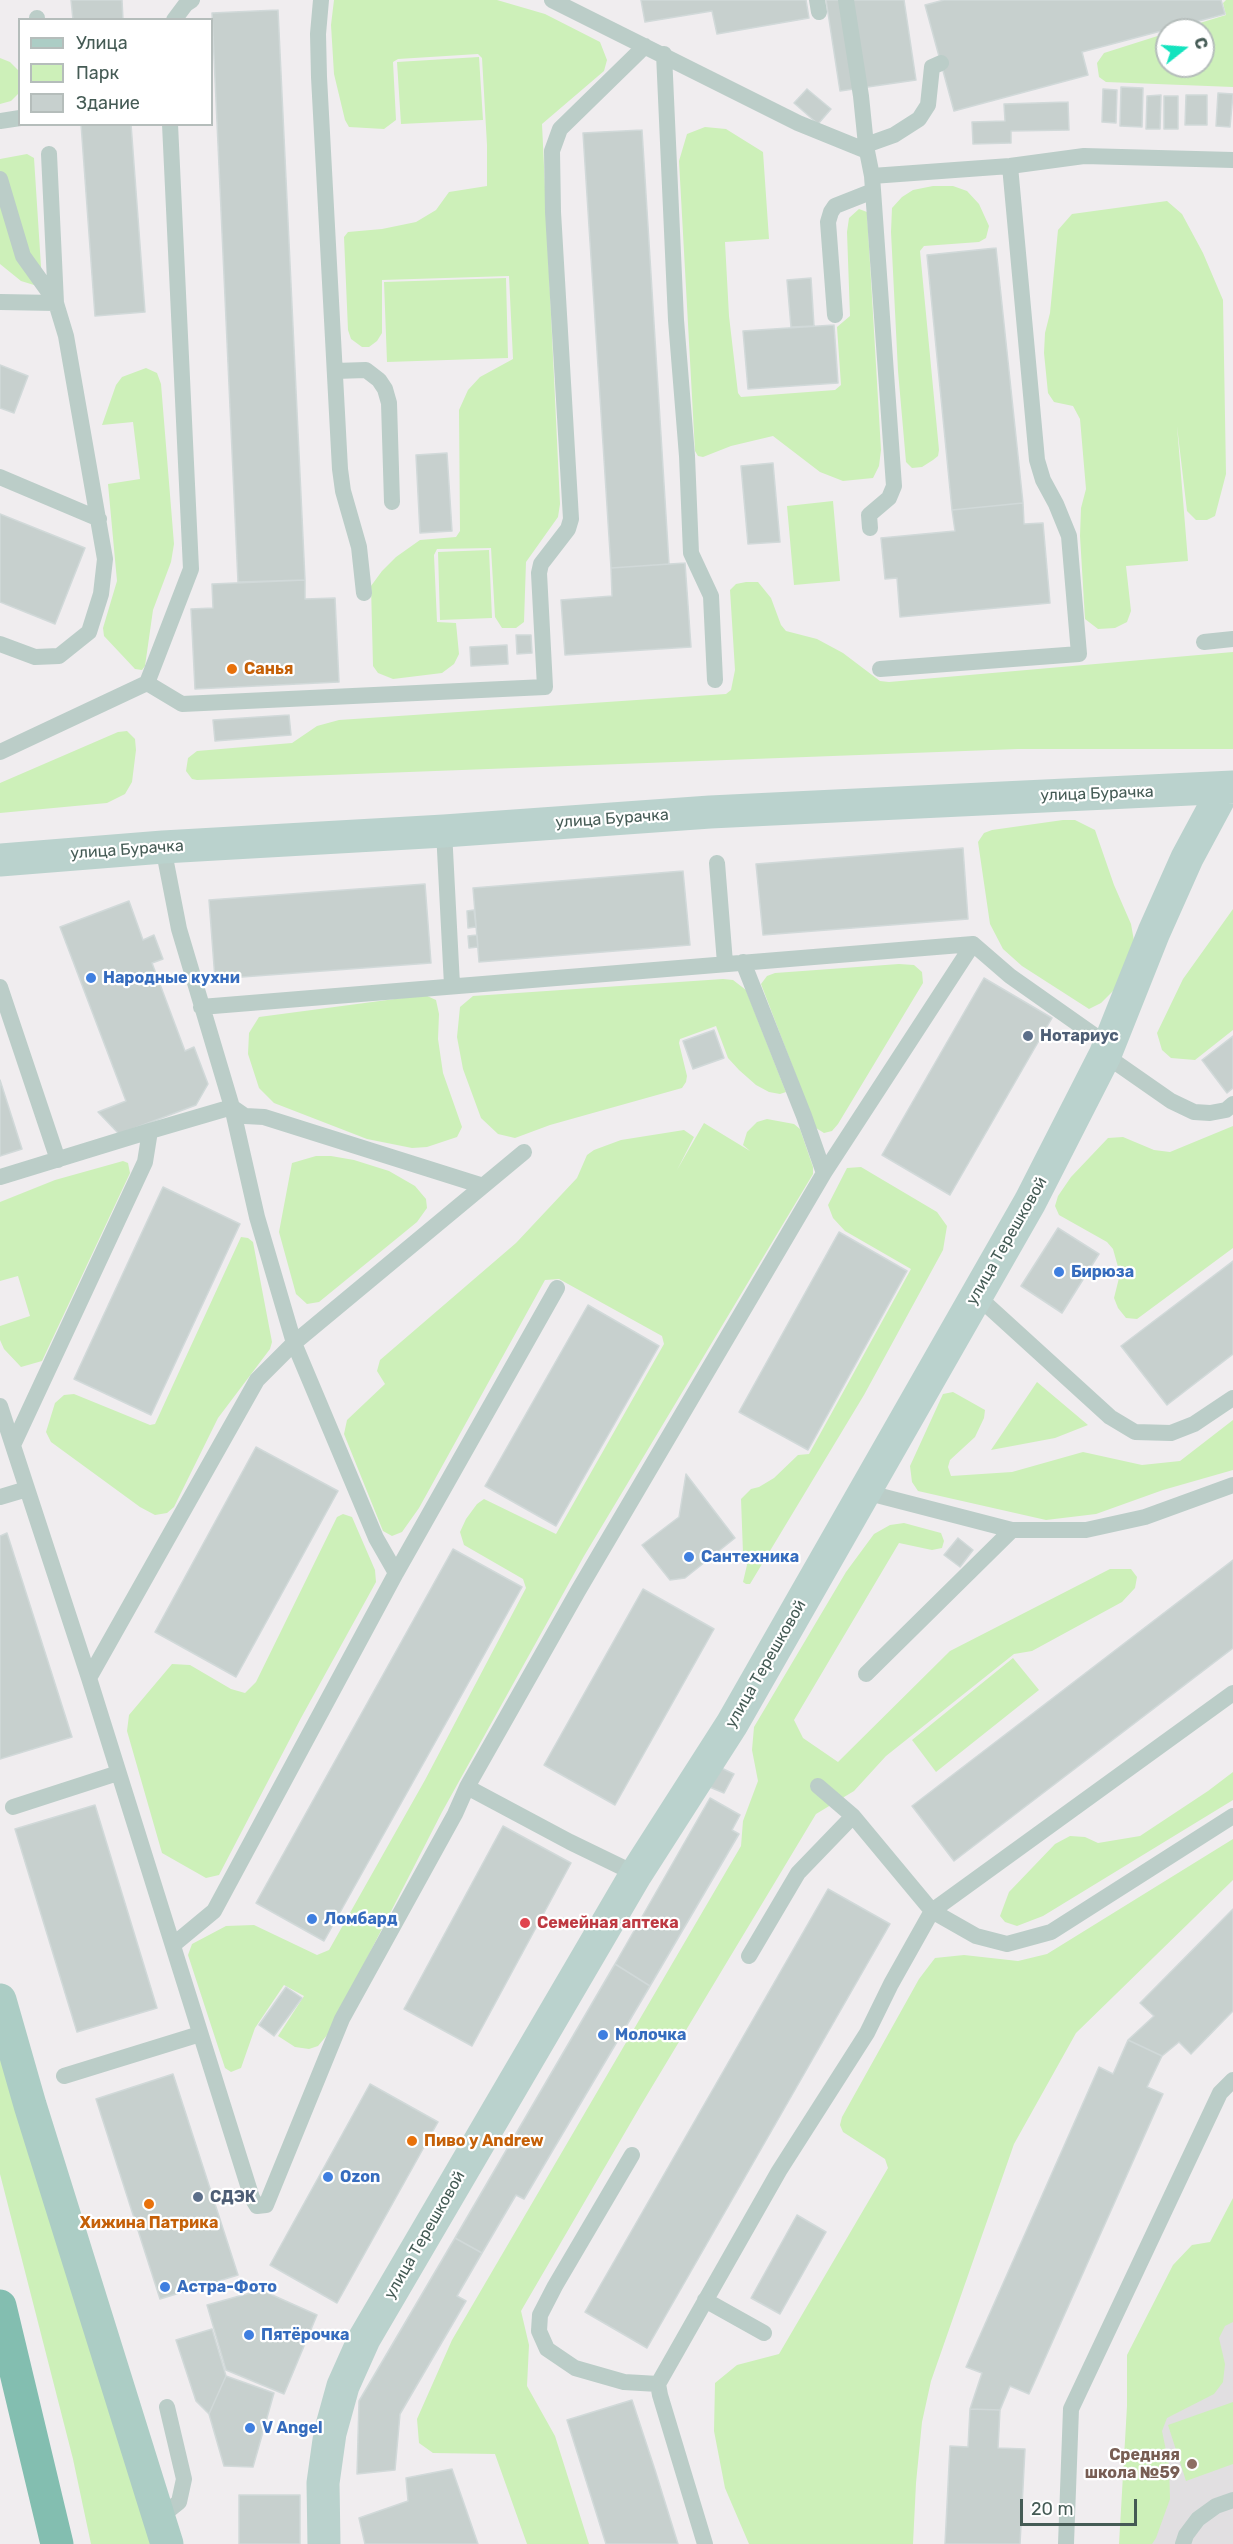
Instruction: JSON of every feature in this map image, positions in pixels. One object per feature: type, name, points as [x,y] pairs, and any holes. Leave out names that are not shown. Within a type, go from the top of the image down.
[{"type":"highway","points":[[0,2306],[57,2544]]},
{"type":"main road","name":"улица Бурачка","points":[[0,860],[163,847],[444,831],[710,812],[1016,796],[1229,788]]},
{"type":"main road","name":"улица Терешковой","points":[[324,2544],[323,2483],[330,2433],[343,2386],[364,2339],[636,1874],[732,1724],[1035,1192],[1107,1050],[1182,868],[1229,788]]},
{"type":"main road","points":[[0,2000],[30,2105],[163,2531]]},
{"type":"lane","points":[[176,18],[192,0]]},
{"type":"lane","points":[[321,0],[318,34],[319,77],[340,469],[359,548],[364,593]]},
{"type":"lane","points":[[552,0],[798,123],[866,148],[894,135],[919,119],[927,105],[932,68],[941,63]]},
{"type":"lane","points":[[846,0],[861,96],[866,148],[873,183],[894,486],[888,498],[869,515],[870,528]]},
{"type":"lane","points":[[147,683],[182,704],[545,687],[538,573],[541,564],[568,530],[571,519],[552,202],[552,151],[560,129],[645,46]]},
{"type":"lane","points":[[664,54],[676,320],[687,456],[691,553],[711,596],[715,680]]},
{"type":"lane","points":[[0,121],[18,118]]},
{"type":"lane","points":[[0,752],[147,683],[191,569],[170,126]]},
{"type":"lane","points":[[0,644],[35,657],[59,656],[89,632],[101,594],[105,559],[66,336],[56,303],[49,154]]},
{"type":"lane","points":[[835,315],[828,222],[836,206],[873,183],[1084,156],[1233,160]]},
{"type":"lane","points":[[880,669],[1079,654],[1070,536],[1043,480],[1037,460],[1010,166]]},
{"type":"lane","points":[[0,179],[23,256],[56,303]]},
{"type":"lane","points":[[0,302],[56,303]]},
{"type":"lane","points":[[335,371],[366,370],[379,380],[385,389],[389,403],[392,502]]},
{"type":"lane","points":[[0,477],[99,519]]},
{"type":"lane","points":[[1204,642],[1233,639]]},
{"type":"lane","points":[[444,831],[452,984]]},
{"type":"lane","points":[[163,847],[179,929],[232,1107],[257,1217],[294,1343],[376,1538],[396,1573]]},
{"type":"lane","points":[[717,863],[725,963]]},
{"type":"lane","points":[[0,1406],[89,1678],[252,2198],[257,2206],[266,2205],[342,2019],[455,1814],[467,1787],[578,1591],[824,1173],[973,944]]},
{"type":"lane","points":[[201,1007],[452,984],[973,944],[1010,976],[1171,1101],[1194,1112],[1210,1113],[1226,1110],[1233,1104]]},
{"type":"lane","points":[[743,962],[824,1173]]},
{"type":"lane","points":[[0,987],[58,1160]]},
{"type":"lane","points":[[0,1177],[232,1107]]},
{"type":"lane","points":[[232,1107],[245,1116],[264,1117],[483,1186]]},
{"type":"lane","points":[[13,1445],[145,1162],[150,1131]]},
{"type":"lane","points":[[89,1678],[257,1380],[294,1343],[524,1152]]},
{"type":"lane","points":[[173,1945],[214,1911],[396,1573],[557,1288]]},
{"type":"lane","points":[[976,1294],[1110,1417],[1134,1432],[1171,1433],[1194,1424],[1233,1398]]},
{"type":"lane","points":[[865,1492],[1012,1530],[1086,1530],[1120,1524],[1233,1485]]},
{"type":"lane","points":[[0,1497],[27,1489]]},
{"type":"lane","points":[[866,1674],[1012,1530]]},
{"type":"lane","points":[[705,2542],[658,2384],[779,2171],[867,2032],[932,1911],[1233,1693]]},
{"type":"lane","points":[[13,1807],[118,1773]]},
{"type":"lane","points":[[818,1786],[853,1816],[932,1911],[976,1936],[1007,1944],[1051,1932],[1233,1816]]},
{"type":"lane","points":[[467,1787],[636,1874]]},
{"type":"lane","points":[[749,1956],[798,1873],[853,1816]]},
{"type":"lane","points":[[64,2076],[200,2034]]},
{"type":"lane","points":[[1066,2544],[1071,2409],[1220,2093],[1233,2080]]},
{"type":"lane","points":[[632,2155],[550,2296],[540,2315],[539,2331],[547,2349],[575,2368],[624,2382],[658,2384]]},
{"type":"lane","points":[[705,2300],[764,2333]]},
{"type":"lane","points":[[163,2531],[179,2502],[184,2479],[168,2407]]},
{"type":"lane","points":[[1183,2544],[1186,2535],[1198,2519],[1216,2506],[1233,2500]]},
{"type":"shaded area","name":"Средняя школа №59","points":[[1233,2244],[1233,2544],[1146,2544],[1157,2384]]},
{"type":"green space","points":[[334,0],[497,0],[545,14],[600,42],[607,60],[604,71],[542,124],[560,504],[558,517],[526,562],[524,622],[516,628],[502,628],[495,617],[491,548],[437,549],[434,555],[437,622],[456,623],[459,654],[454,664],[442,673],[393,679],[378,673],[373,666],[371,586],[396,557],[420,540],[456,537],[460,531],[459,410],[468,390],[480,377],[513,359],[509,276],[382,280],[382,333],[369,347],[362,347],[351,339],[348,330],[344,237],[348,232],[382,229],[416,222],[436,210],[449,192],[487,186],[482,58],[478,54],[398,59],[393,62],[396,120],[384,129],[349,127],[345,120],[334,74],[331,25]]},
{"type":"green space","points":[[1226,0],[1233,0],[1233,87],[1106,82],[1099,77],[1097,63],[1104,53],[1155,37],[1155,78],[1215,78],[1215,18],[1226,15],[1223,3]]},
{"type":"green space","points":[[479,57],[483,120],[401,124],[397,62]]},
{"type":"green space","points":[[0,58],[10,62],[18,70],[18,94],[11,101],[0,104]]},
{"type":"green space","points":[[705,127],[726,129],[763,152],[769,239],[725,242],[729,316],[738,393],[741,397],[835,390],[841,385],[837,327],[850,316],[847,232],[849,218],[859,209],[867,212],[881,450],[879,466],[873,478],[843,481],[820,472],[773,436],[731,446],[703,457],[698,456],[695,451],[679,161],[687,134]]},
{"type":"green space","points":[[27,154],[34,158],[42,282],[34,285],[21,281],[0,264],[0,159]]},
{"type":"green space","points":[[933,186],[953,186],[967,191],[979,204],[989,226],[986,238],[979,242],[924,246],[920,251],[939,450],[938,456],[933,460],[922,467],[912,468],[906,462],[898,371],[891,232],[892,208],[902,197],[913,190]]},
{"type":"green space","points":[[1167,201],[1182,214],[1203,253],[1223,300],[1226,474],[1215,516],[1207,520],[1196,520],[1187,511],[1177,426],[1188,561],[1126,566],[1131,611],[1127,622],[1115,628],[1098,629],[1085,619],[1080,536],[1081,508],[1086,489],[1080,419],[1073,406],[1054,402],[1048,393],[1044,353],[1045,333],[1050,313],[1058,230],[1072,214]]},
{"type":"green space","points":[[506,278],[508,358],[387,362],[384,282]]},
{"type":"green space","points":[[146,368],[157,373],[161,384],[174,544],[171,562],[153,610],[145,666],[142,670],[135,669],[104,636],[103,628],[117,581],[108,484],[140,479],[133,422],[102,425],[116,385],[122,377]]},
{"type":"green space","points":[[833,501],[840,581],[794,585],[787,506]]},
{"type":"green space","points":[[489,550],[492,618],[440,620],[438,552]]},
{"type":"green space","points":[[758,582],[771,598],[781,625],[786,631],[817,639],[843,653],[880,681],[1233,652],[1233,749],[1018,749],[197,780],[192,779],[186,771],[188,758],[197,751],[292,743],[317,726],[339,720],[726,694],[731,690],[735,670],[730,590],[736,584]]},
{"type":"green space","points":[[127,731],[135,739],[136,750],[132,782],[125,794],[107,803],[0,813],[0,783],[118,732]]},
{"type":"green space","points":[[1075,820],[1095,830],[1114,885],[1131,924],[1136,952],[1116,988],[1101,1003],[1089,1009],[1022,966],[1003,949],[990,924],[978,842],[984,833],[992,830]]},
{"type":"green space","points":[[1233,909],[1233,1030],[1195,1060],[1171,1058],[1162,1050],[1157,1033],[1183,979]]},
{"type":"green space","points":[[899,964],[914,965],[922,972],[923,983],[838,1124],[832,1131],[824,1133],[816,1128],[761,984],[767,976],[775,973]]},
{"type":"green space","points":[[733,980],[746,990],[786,1092],[780,1094],[769,1092],[756,1085],[739,1070],[728,1058],[716,1026],[680,1039],[687,1076],[682,1088],[550,1125],[515,1138],[498,1134],[481,1118],[463,1069],[457,1037],[460,1007],[473,996]]},
{"type":"green space","points":[[425,995],[436,1000],[443,1073],[462,1127],[457,1137],[427,1147],[412,1148],[367,1139],[274,1103],[259,1088],[248,1054],[249,1033],[259,1017]]},
{"type":"green space","points":[[767,1119],[794,1124],[800,1129],[813,1167],[813,1174],[584,1556],[442,1812],[328,2034],[318,2046],[309,2049],[295,2047],[278,2036],[304,1996],[284,1985],[255,2028],[241,2068],[231,2072],[225,2068],[188,1955],[192,1944],[226,1926],[254,1925],[317,1955],[329,1950],[425,1780],[526,1588],[523,1579],[464,1545],[460,1532],[466,1519],[477,1504],[484,1499],[556,1534],[664,1344],[662,1336],[559,1279],[545,1280],[419,1508],[402,1532],[392,1536],[383,1531],[344,1434],[347,1420],[385,1384],[377,1371],[380,1360],[516,1243],[577,1178],[587,1155],[594,1150],[621,1140],[684,1130],[694,1137],[677,1170],[704,1123],[750,1151],[743,1145],[747,1132],[757,1122]]},
{"type":"green space","points":[[1233,1126],[1233,1248],[1137,1319],[1126,1318],[1114,1298],[1120,1274],[1113,1249],[1107,1242],[1059,1215],[1055,1206],[1058,1196],[1071,1177],[1108,1138],[1123,1137],[1154,1150],[1170,1152]]},
{"type":"green space","points":[[316,1156],[354,1160],[389,1171],[415,1186],[426,1199],[427,1208],[417,1222],[319,1302],[307,1304],[296,1294],[279,1232],[292,1163]]},
{"type":"green space","points":[[123,1161],[128,1163],[130,1173],[42,1361],[21,1367],[4,1349],[0,1340],[0,1326],[30,1316],[18,1276],[0,1281],[0,1202],[55,1180]]},
{"type":"green space","points":[[861,1167],[937,1212],[947,1226],[943,1250],[864,1395],[750,1584],[746,1584],[743,1582],[747,1565],[743,1553],[741,1499],[751,1489],[774,1478],[798,1455],[809,1454],[911,1269],[845,1231],[833,1218],[828,1205],[847,1168]]},
{"type":"green space","points":[[241,1237],[253,1242],[272,1342],[270,1349],[218,1418],[174,1507],[167,1513],[155,1515],[140,1507],[51,1442],[46,1432],[55,1403],[64,1395],[74,1394],[150,1425],[155,1424]]},
{"type":"green space","points":[[1037,1382],[1088,1425],[1055,1438],[991,1450]]},
{"type":"green space","points":[[953,1392],[985,1410],[984,1418],[975,1437],[950,1460],[948,1467],[951,1476],[1012,1472],[1083,1452],[1142,1465],[1180,1461],[1233,1420],[1233,1470],[1163,1490],[1096,1514],[1046,1520],[918,1491],[912,1482],[910,1466],[943,1394]]},
{"type":"green space","points":[[343,1514],[352,1517],[375,1570],[376,1582],[301,1718],[219,1875],[206,1878],[162,1853],[127,1731],[129,1715],[172,1664],[190,1665],[231,1689],[245,1693],[256,1682],[337,1517]]},
{"type":"green space","points":[[904,1523],[941,1533],[944,1541],[942,1548],[932,1550],[899,1543],[794,1720],[803,1738],[838,1762],[950,1651],[1110,1569],[1131,1569],[1137,1577],[1135,1588],[1122,1602],[1032,1651],[1014,1654],[886,1756],[854,1791],[816,1814],[641,2105],[521,2311],[529,2345],[527,2386],[555,2436],[589,2544],[527,2544],[495,2454],[433,2453],[419,2443],[417,2419],[452,2340],[741,1846],[743,1821],[758,1781],[752,1750],[754,1727],[846,1572],[874,1534],[890,1525]]},
{"type":"green space","points":[[1013,1658],[1039,1690],[936,1772],[912,1740]]},
{"type":"green space","points":[[1233,1772],[1233,1800],[1043,1916],[1017,1926],[1005,1922],[1000,1916],[1009,1892],[1055,1844],[1070,1836],[1085,1837],[1098,1843],[1140,1836]]},
{"type":"green space","points":[[1233,1839],[1233,1880],[1076,2033],[1014,2144],[931,2381],[922,2422],[913,2544],[749,2544],[725,2488],[714,2431],[715,2383],[737,2365],[779,2354],[888,2168],[885,2159],[843,2132],[840,2125],[842,2117],[919,1979],[935,1958],[964,1955],[1018,1961],[1047,1954]]},
{"type":"green space","points":[[0,2055],[154,2544],[91,2544],[73,2459],[0,2174]]},
{"type":"green space","points":[[1233,2198],[1233,2322],[1225,2326],[1219,2338],[1225,2364],[1223,2382],[1214,2394],[1167,2418],[1162,2431],[1169,2465],[1170,2499],[1156,2538],[1152,2544],[1119,2544],[1127,2406],[1127,2355],[1173,2265],[1192,2245],[1210,2242]]},
{"type":"green space","points":[[1233,2402],[1233,2464],[1186,2481],[1168,2425]]},
{"type":"building","points":[[71,0],[122,0],[123,18],[73,18]]},
{"type":"building","points":[[641,0],[806,0],[809,18],[717,34],[712,11],[645,22]]},
{"type":"building","points":[[826,0],[904,0],[916,80],[840,91]]},
{"type":"building","points":[[944,0],[1221,0],[1225,14],[1210,18],[1155,18],[1155,33],[1082,52],[1088,75],[954,111],[925,5]]},
{"type":"building","points":[[278,10],[305,580],[238,582],[212,13]]},
{"type":"building","points":[[1121,87],[1143,88],[1142,127],[1120,126]]},
{"type":"building","points":[[807,89],[831,109],[818,124],[794,103]]},
{"type":"building","points":[[1103,89],[1117,90],[1116,123],[1102,122]]},
{"type":"building","points":[[1218,93],[1233,94],[1230,127],[1216,126]]},
{"type":"building","points":[[1161,95],[1160,129],[1146,129],[1147,96]]},
{"type":"building","points":[[1186,95],[1207,95],[1207,125],[1185,125]]},
{"type":"building","points":[[1164,96],[1178,96],[1178,129],[1164,129]]},
{"type":"building","points":[[1068,102],[1069,130],[1011,131],[1011,143],[973,144],[972,122],[1005,121],[1004,104]]},
{"type":"building","points":[[81,126],[131,126],[145,312],[95,316]]},
{"type":"building","points":[[642,130],[669,564],[611,568],[583,133]]},
{"type":"building","points":[[996,248],[1023,503],[952,510],[927,255]]},
{"type":"building","points":[[811,278],[814,326],[791,327],[787,280]]},
{"type":"building","points":[[834,325],[838,383],[748,389],[743,331]]},
{"type":"building","points":[[0,365],[28,376],[14,413],[0,408]]},
{"type":"building","points":[[447,453],[452,531],[420,533],[416,455]]},
{"type":"building","points":[[773,463],[780,542],[748,544],[741,466]]},
{"type":"building","points":[[1023,503],[1024,524],[1043,523],[1050,603],[900,617],[897,578],[885,579],[881,538],[955,531],[952,510]]},
{"type":"building","points":[[0,514],[85,548],[55,624],[0,602]]},
{"type":"building","points":[[685,563],[691,647],[565,655],[561,600],[612,596],[611,568]]},
{"type":"building","points":[[305,580],[305,599],[335,598],[339,682],[195,689],[191,609],[213,608],[212,584]]},
{"type":"building","points":[[516,635],[531,635],[532,653],[517,654]]},
{"type":"building","points":[[507,645],[508,664],[471,666],[470,647]]},
{"type":"building","points":[[289,715],[291,735],[215,741],[213,720]]},
{"type":"building","points":[[963,848],[968,919],[763,935],[756,864]]},
{"type":"building","points":[[683,871],[690,945],[479,962],[473,888]]},
{"type":"building","points":[[425,884],[431,963],[215,979],[209,900]]},
{"type":"building","points":[[129,901],[143,940],[154,935],[163,959],[152,963],[185,1051],[194,1047],[208,1084],[196,1105],[119,1134],[98,1112],[126,1101],[60,927]]},
{"type":"building","points":[[474,910],[476,927],[468,928],[467,911]]},
{"type":"building","points":[[477,935],[478,947],[469,948],[468,936]]},
{"type":"building","points":[[984,978],[1052,1018],[950,1195],[882,1155]]},
{"type":"building","points":[[714,1030],[724,1058],[693,1069],[683,1041]]},
{"type":"building","points":[[1233,1036],[1233,1088],[1227,1093],[1202,1060]]},
{"type":"building","points":[[0,1080],[22,1149],[0,1156]]},
{"type":"building","points":[[163,1187],[240,1224],[151,1415],[74,1379]]},
{"type":"building","name":"Бирюза","points":[[1058,1228],[1099,1254],[1062,1313],[1021,1286]]},
{"type":"building","points":[[839,1232],[907,1271],[808,1450],[739,1412]]},
{"type":"building","points":[[1233,1261],[1233,1354],[1167,1405],[1121,1346]]},
{"type":"building","points":[[588,1305],[659,1346],[556,1526],[485,1486]]},
{"type":"building","points":[[256,1447],[338,1491],[236,1677],[155,1632]]},
{"type":"building","points":[[686,1474],[735,1538],[685,1578],[670,1580],[642,1545],[679,1517]]},
{"type":"building","points":[[7,1533],[72,1737],[0,1759],[0,1536]]},
{"type":"building","points":[[958,1538],[973,1550],[960,1567],[944,1555]]},
{"type":"building","points":[[453,1549],[522,1587],[324,1941],[256,1903]]},
{"type":"building","points":[[1233,1560],[1233,1648],[954,1861],[912,1806]]},
{"type":"building","points":[[643,1589],[714,1629],[615,1805],[544,1765]]},
{"type":"building","points":[[717,1766],[734,1774],[724,1793],[707,1786]]},
{"type":"building","points":[[710,1798],[740,1815],[732,1830],[739,1834],[650,1986],[615,1964]]},
{"type":"building","points":[[95,1805],[157,2008],[77,2032],[15,1829]]},
{"type":"building","points":[[503,1826],[571,1863],[472,2046],[404,2009]]},
{"type":"building","points":[[828,1889],[890,1924],[647,2348],[585,2312]]},
{"type":"building","points":[[1233,1909],[1233,2011],[1191,2054],[1179,2042],[1162,2056],[1128,2040],[1154,2016],[1140,2003]]},
{"type":"building","points":[[615,1964],[650,1986],[524,2199],[516,2195],[482,2253],[455,2238]]},
{"type":"building","points":[[286,1987],[302,1998],[274,2036],[259,2025]]},
{"type":"building","points":[[1128,2040],[1162,2056],[1147,2087],[1163,2094],[1029,2394],[1010,2386],[1000,2410],[970,2409],[982,2373],[966,2367],[1099,2067],[1113,2074]]},
{"type":"building","points":[[173,2074],[238,2275],[160,2299],[96,2099]]},
{"type":"building","points":[[370,2084],[438,2122],[337,2303],[270,2265]]},
{"type":"building","points":[[797,2215],[826,2232],[780,2314],[751,2298]]},
{"type":"building","points":[[455,2238],[482,2253],[457,2296],[466,2301],[400,2414],[395,2470],[357,2474],[359,2401]]},
{"type":"building","points":[[261,2290],[317,2315],[284,2394],[226,2370],[207,2305]]},
{"type":"building","points":[[212,2329],[226,2376],[209,2414],[196,2401],[176,2340]]},
{"type":"building","points":[[226,2376],[274,2393],[253,2467],[224,2466],[209,2414]]},
{"type":"building","points":[[632,2400],[678,2544],[606,2544],[567,2420]]},
{"type":"building","points":[[970,2409],[1000,2410],[998,2448],[1025,2449],[1020,2544],[945,2544],[950,2446],[968,2447]]},
{"type":"building","points":[[452,2469],[478,2544],[365,2544],[359,2518],[408,2501],[406,2478]]},
{"type":"building","points":[[239,2495],[300,2495],[300,2544],[239,2544]]},
{"type":"place","name":"Санья","points":[[232,669]]},
{"type":"place","name":"Народные кухни","points":[[91,978]]},
{"type":"place","name":"Нотариус","points":[[1028,1036]]},
{"type":"place","name":"Бирюза","points":[[1059,1272]]},
{"type":"place","name":"Сантехника","points":[[689,1557]]},
{"type":"place","name":"Ломбард","points":[[312,1919]]},
{"type":"place","name":"Семейная аптека","points":[[525,1923]]},
{"type":"place","name":"Молочка","points":[[603,2035]]},
{"type":"place","name":"Пиво у Andrew","points":[[412,2141]]},
{"type":"place","name":"Ozon","points":[[328,2177]]},
{"type":"place","name":"СДЭК","points":[[198,2197]]},
{"type":"place","name":"Хижина Патрика","points":[[149,2204]]},
{"type":"place","name":"Астра-Фото","points":[[165,2287]]},
{"type":"place","name":"Пятёрочка","points":[[249,2335]]},
{"type":"place","name":"V Angel","points":[[250,2428]]},
{"type":"place","name":"Средняя школа №59","points":[[1192,2464]]}]
